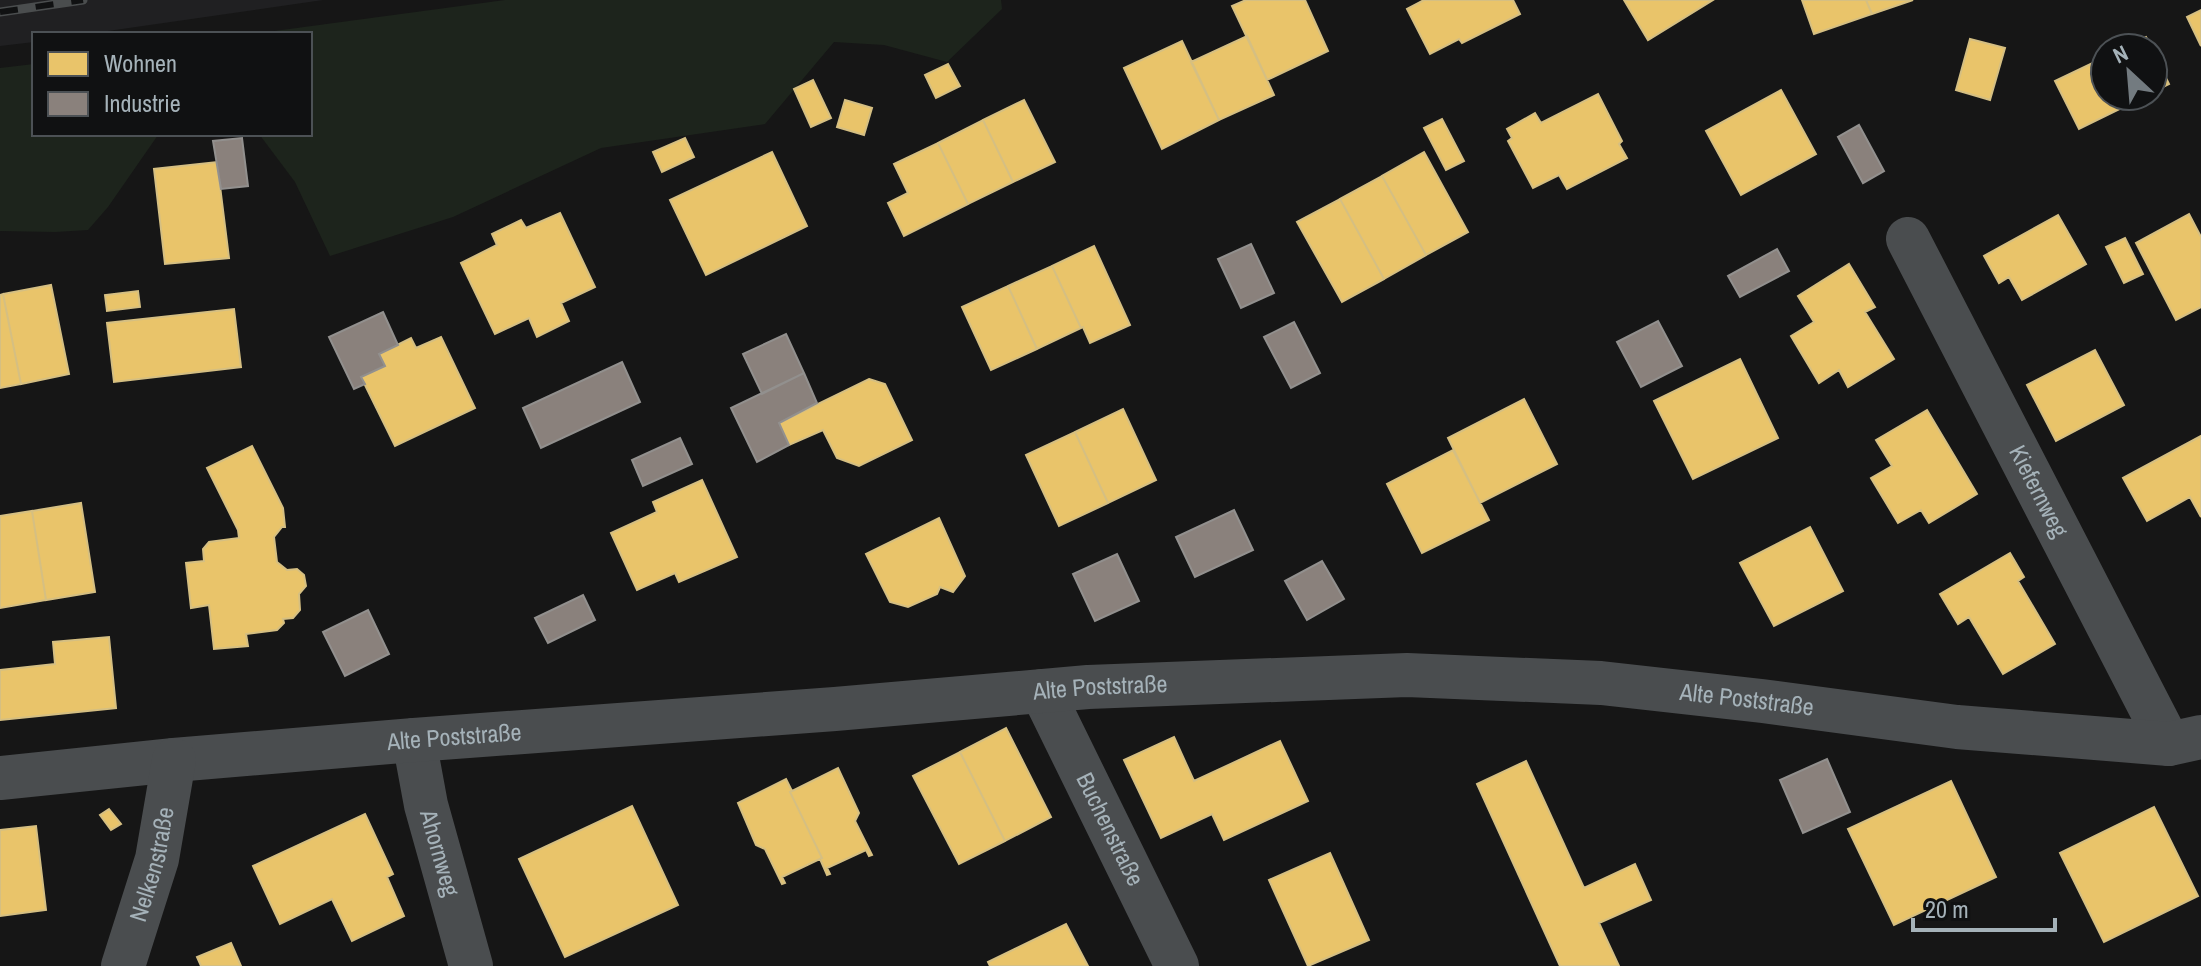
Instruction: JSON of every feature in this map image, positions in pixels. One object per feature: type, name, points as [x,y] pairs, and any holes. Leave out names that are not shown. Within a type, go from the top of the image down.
[{"type":"street","name":"Kiefernweg","points":[[1908,239],[2185,740]]},
{"type":"street","name":"Alte Poststraße","points":[[0,778],[414,740],[1104,686],[1407,675],[1586,682],[1957,727],[2185,740]]},
{"type":"street","name":"Buchenstraße","points":[[1042,691],[1177,966]]},
{"type":"street","name":"Ahornweg","points":[[414,740],[426,805],[471,966]]},
{"type":"street","name":"Nelkenstraße","points":[[123,966],[157,859],[174,760]]},
{"type":"shaded area","points":[[0,0],[323,0],[101,32],[32,32],[32,42],[0,46]]},
{"type":"shaded area","points":[[505,0],[1001,0],[1002,9],[947,62],[884,45],[834,42],[765,124],[601,148],[453,217],[330,256],[295,182],[260,136],[312,136],[312,32],[268,32]]},
{"type":"shaded area","points":[[32,64],[32,136],[157,136],[108,207],[88,230],[0,231],[0,68]]},
{"type":"building: Wohnen","points":[[1246,0],[1305,0],[1328,51],[1267,80],[1232,6]]},
{"type":"building: Wohnen","points":[[1424,0],[1513,0],[1520,14],[1462,43],[1459,39],[1430,54],[1407,9]]},
{"type":"building: Wohnen","points":[[1624,0],[1713,0],[1648,40]]},
{"type":"building: Wohnen","points":[[1802,0],[1866,0],[1872,14],[1814,34]]},
{"type":"building: Wohnen","points":[[1866,0],[1913,0],[1872,14]]},
{"type":"building: Wohnen","points":[[2201,10],[2201,46],[2187,17]]},
{"type":"building: Wohnen","points":[[1247,36],[1274,95],[1219,120],[1191,62]]},
{"type":"building: Wohnen","points":[[1970,39],[2005,48],[1990,100],[1956,90]]},
{"type":"building: Wohnen","points":[[1182,41],[1219,120],[1162,149],[1124,68]]},
{"type":"building: Wohnen","points":[[948,64],[960,86],[936,98],[925,75]]},
{"type":"building: Wohnen","points":[[2089,65],[2089,112],[2114,112],[2079,129],[2055,81]]},
{"type":"building: Wohnen","points":[[813,80],[831,118],[811,127],[794,89]]},
{"type":"building: Wohnen","points":[[1781,90],[1816,154],[1741,195],[1706,131]]},
{"type":"building: Wohnen","points":[[1598,94],[1622,141],[1619,144],[1627,158],[1567,189],[1559,175],[1533,188],[1508,141],[1512,138],[1507,129],[1535,113],[1541,123]]},
{"type":"building: Wohnen","points":[[845,100],[872,108],[864,135],[837,127]]},
{"type":"building: Wohnen","points":[[1024,100],[1055,162],[1013,182],[983,120]]},
{"type":"building: Wohnen","points":[[1442,119],[1464,161],[1446,170],[1424,128]]},
{"type":"building: Wohnen","points":[[983,120],[1013,182],[968,204],[938,143]]},
{"type":"building: Wohnen","points":[[685,138],[694,157],[662,172],[653,152]]},
{"type":"building: Wohnen","points":[[938,143],[968,204],[904,236],[888,203],[908,193],[894,164]]},
{"type":"building: Wohnen","points":[[772,152],[807,226],[706,275],[670,200]]},
{"type":"building: Wohnen","points":[[1424,152],[1468,232],[1426,255],[1382,176]]},
{"type":"building: Wohnen","points":[[217,162],[229,258],[165,264],[154,169]]},
{"type":"building: Wohnen","points":[[1382,176],[1426,255],[1384,279],[1340,199]]},
{"type":"building: Wohnen","points":[[1340,199],[1384,279],[1342,302],[1297,222]]},
{"type":"building: Wohnen","points":[[560,213],[595,287],[561,303],[569,321],[537,337],[529,318],[495,334],[461,263],[497,245],[492,234],[521,220],[526,228]]},
{"type":"building: Wohnen","points":[[2189,214],[2201,237],[2201,307],[2176,320],[2136,243]]},
{"type":"building: Wohnen","points":[[2058,215],[2086,264],[2022,300],[2009,277],[1999,283],[1984,256]]},
{"type":"building: Wohnen","points":[[2125,238],[2143,274],[2124,283],[2106,247]]},
{"type":"building: Wohnen","points":[[1094,246],[1130,325],[1090,343],[1052,266]]},
{"type":"building: Wohnen","points":[[1849,264],[1875,307],[1865,312],[1894,359],[1848,387],[1839,370],[1819,383],[1791,336],[1814,322],[1798,296]]},
{"type":"building: Wohnen","points":[[1052,266],[1081,328],[1037,349],[1008,286]]},
{"type":"building: Wohnen","points":[[51,285],[69,374],[21,384],[3,294]]},
{"type":"building: Wohnen","points":[[1008,286],[1037,349],[991,370],[962,307]]},
{"type":"building: Wohnen","points":[[138,291],[140,307],[107,311],[105,295]]},
{"type":"building: Wohnen","points":[[3,294],[21,384],[0,388],[0,295]]},
{"type":"building: Wohnen","points":[[234,309],[241,367],[114,382],[107,323]]},
{"type":"building: Wohnen","points":[[441,337],[475,408],[395,446],[361,377],[385,366],[379,354],[411,338],[416,348]]},
{"type":"building: Wohnen","points":[[2095,350],[2124,405],[2056,441],[2027,385]]},
{"type":"building: Wohnen","points":[[1740,359],[1778,438],[1693,479],[1654,401]]},
{"type":"building: Wohnen","points":[[869,379],[885,384],[912,440],[859,466],[837,458],[823,430],[789,445],[779,423]]},
{"type":"building: Wohnen","points":[[1524,399],[1557,464],[1480,503],[1448,438]]},
{"type":"building: Wohnen","points":[[1123,409],[1156,480],[1108,503],[1075,432]]},
{"type":"building: Wohnen","points":[[1927,410],[1977,494],[1929,523],[1921,510],[1898,523],[1871,478],[1892,466],[1876,440]]},
{"type":"building: Wohnen","points":[[1075,432],[1108,503],[1059,526],[1026,455]]},
{"type":"building: Wohnen","points":[[2201,436],[2201,517],[2190,497],[2147,521],[2123,478]]},
{"type":"building: Wohnen","points":[[252,446],[283,508],[285,527],[274,537],[277,562],[287,570],[297,569],[304,575],[306,586],[299,594],[300,610],[293,618],[283,619],[284,623],[277,630],[246,634],[248,646],[214,649],[209,605],[191,608],[186,563],[204,561],[203,549],[209,542],[239,538],[238,530],[207,468]]},
{"type":"building: Wohnen","points":[[1453,450],[1489,520],[1422,553],[1387,484]]},
{"type":"building: Wohnen","points":[[702,480],[737,557],[679,582],[675,573],[637,590],[611,533],[657,512],[653,502]]},
{"type":"building: Wohnen","points":[[81,503],[95,592],[46,600],[32,511]]},
{"type":"building: Wohnen","points":[[32,511],[46,600],[0,608],[0,516]]},
{"type":"building: Wohnen","points":[[939,518],[965,576],[953,592],[940,587],[937,594],[908,607],[890,602],[866,554]]},
{"type":"building: Wohnen","points":[[1810,527],[1843,591],[1774,626],[1740,563]]},
{"type":"building: Wohnen","points":[[2010,553],[2024,577],[2018,581],[2055,644],[2003,674],[1969,617],[1958,624],[1940,594]]},
{"type":"building: Wohnen","points":[[109,637],[116,708],[0,720],[0,670],[55,664],[53,642]]},
{"type":"building: Wohnen","points":[[1006,728],[1051,817],[1005,841],[960,752]]},
{"type":"building: Wohnen","points":[[1174,737],[1194,781],[1280,741],[1308,801],[1224,840],[1212,814],[1161,838],[1124,760]]},
{"type":"building: Wohnen","points":[[960,752],[1005,841],[959,864],[913,776]]},
{"type":"building: Wohnen","points":[[1526,761],[1584,888],[1635,864],[1651,900],[1599,923],[1619,966],[1560,966],[1477,784]]},
{"type":"building: Wohnen","points":[[838,768],[859,813],[855,821],[872,855],[869,856],[866,850],[827,868],[830,874],[827,875],[790,792]]},
{"type":"building: Wohnen","points":[[786,779],[822,858],[782,877],[785,883],[782,884],[765,849],[756,845],[738,803]]},
{"type":"building: Wohnen","points":[[1951,781],[1996,877],[1894,925],[1848,829]]},
{"type":"building: Wohnen","points":[[632,806],[678,905],[565,957],[519,859]]},
{"type":"building: Wohnen","points":[[2154,807],[2198,896],[2104,942],[2060,853]]},
{"type":"building: Wohnen","points":[[109,809],[121,824],[111,830],[100,815]]},
{"type":"building: Wohnen","points":[[365,814],[393,874],[387,877],[404,916],[352,941],[332,899],[280,924],[253,866]]},
{"type":"building: Wohnen","points":[[36,826],[46,910],[0,916],[0,830]]},
{"type":"building: Wohnen","points":[[1330,853],[1369,940],[1308,966],[1269,880]]},
{"type":"building: Wohnen","points":[[1066,924],[1088,966],[990,966],[988,962]]},
{"type":"building: Wohnen","points":[[231,943],[241,966],[201,966],[197,957]]},
{"type":"building: Industrie","points":[[1859,125],[1884,171],[1863,183],[1838,137]]},
{"type":"building: Industrie","points":[[242,138],[248,186],[221,189],[213,141]]},
{"type":"building: Industrie","points":[[1251,244],[1274,293],[1241,308],[1218,259]]},
{"type":"building: Industrie","points":[[1777,249],[1789,271],[1740,297],[1728,276]]},
{"type":"building: Industrie","points":[[383,312],[398,345],[379,354],[385,366],[361,377],[365,384],[354,389],[329,337]]},
{"type":"building: Industrie","points":[[1658,321],[1682,366],[1641,387],[1617,342]]},
{"type":"building: Industrie","points":[[1294,322],[1320,373],[1291,388],[1264,337]]},
{"type":"building: Industrie","points":[[786,334],[804,373],[762,394],[743,354]]},
{"type":"building: Industrie","points":[[622,362],[640,402],[541,448],[523,408]]},
{"type":"building: Industrie","points":[[804,373],[817,403],[779,423],[789,445],[757,462],[731,408]]},
{"type":"building: Industrie","points":[[680,438],[692,464],[643,486],[632,460]]},
{"type":"building: Industrie","points":[[1234,510],[1253,550],[1195,577],[1176,537]]},
{"type":"building: Industrie","points":[[1117,554],[1139,601],[1095,621],[1073,574]]},
{"type":"building: Industrie","points":[[1322,561],[1344,599],[1307,620],[1285,581]]},
{"type":"building: Industrie","points":[[583,595],[595,620],[548,643],[535,618]]},
{"type":"building: Industrie","points":[[368,610],[389,654],[345,676],[323,632]]},
{"type":"building: Industrie","points":[[1827,759],[1850,812],[1803,833],[1780,780]]},
{"type":"railway","points":[[0,12],[83,0]]}]
